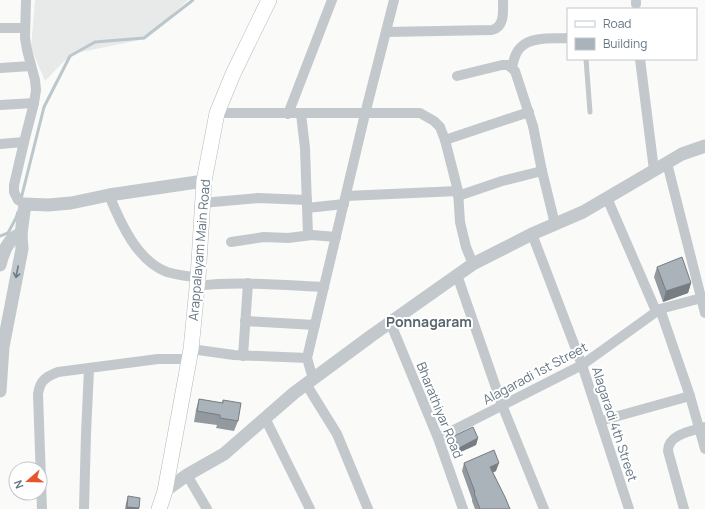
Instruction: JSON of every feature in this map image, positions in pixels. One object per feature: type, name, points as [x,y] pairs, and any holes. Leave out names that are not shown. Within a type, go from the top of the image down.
[{"type":"main road","name":"Arappalayam Main Road","points":[[159,509],[165,491],[190,354],[204,181],[217,113],[233,74],[269,0]]},
{"type":"street","points":[[0,391],[3,347],[22,249],[22,202],[14,192],[14,185],[36,90],[35,80],[27,50],[25,28],[26,0]]},
{"type":"street","points":[[288,114],[332,0]]},
{"type":"street","points":[[368,509],[337,434],[310,381],[307,358],[365,114],[394,0]]},
{"type":"street","points":[[386,32],[497,29],[502,22],[503,0]]},
{"type":"street","points":[[0,28],[25,28]]},
{"type":"street","points":[[512,67],[515,56],[520,47],[528,42],[567,38]]},
{"type":"street","points":[[640,60],[654,170]]},
{"type":"street","points":[[457,76],[502,65],[508,65],[515,71],[529,112],[555,224]]},
{"type":"street","points":[[0,68],[31,66]]},
{"type":"street","points":[[0,105],[34,103]]},
{"type":"street","points":[[445,140],[529,112]]},
{"type":"street","points":[[217,113],[420,113],[430,118],[440,127],[445,140],[458,193],[460,222],[466,247],[473,264]]},
{"type":"street","points":[[301,114],[305,148],[308,235]]},
{"type":"street","points":[[0,144],[24,142]]},
{"type":"street","points":[[165,491],[187,475],[224,454],[310,381],[457,274],[473,264],[532,234],[583,212],[682,154],[705,146]]},
{"type":"street","points":[[667,163],[703,298],[705,313]]},
{"type":"street","points":[[202,203],[258,198],[307,204],[345,200],[458,193],[542,171]]},
{"type":"street","points":[[22,202],[48,206],[109,195],[204,181]]},
{"type":"street","points":[[109,195],[121,224],[135,246],[151,262],[167,271],[197,282],[248,283],[324,288]]},
{"type":"street","points":[[607,198],[658,310],[702,428],[705,449]]},
{"type":"street","points":[[0,265],[2,256],[9,241],[16,235],[21,234]]},
{"type":"street","name":"Alagaradi 4th Street","points":[[532,234],[582,365],[629,509]]},
{"type":"street","points":[[231,242],[264,237],[288,238],[308,235],[336,237]]},
{"type":"street","points":[[457,274],[502,406],[544,509]]},
{"type":"street","points":[[243,356],[248,283]]},
{"type":"street","name":"Alagaradi 1st Street","points":[[438,438],[582,365],[658,310],[703,298]]},
{"type":"street","points":[[245,321],[315,325]]},
{"type":"street","name":"Bharathiyar Road","points":[[390,322],[438,438],[463,509]]},
{"type":"street","points":[[42,509],[38,394],[39,386],[42,380],[48,376],[58,372],[89,369],[190,354],[307,358]]},
{"type":"street","points":[[84,509],[89,369]]},
{"type":"street","points":[[600,421],[690,396]]},
{"type":"street","points":[[265,418],[310,509]]},
{"type":"street","points":[[684,509],[668,451],[668,445],[671,440],[677,436],[702,428]]},
{"type":"street","points":[[187,475],[207,509]]},
{"type":"lane","points":[[586,60],[590,112]]},
{"type":"shaded area","points":[[35,0],[188,0],[145,39],[71,54],[45,81],[31,48]]},
{"type":"building","points":[[682,257],[691,283],[666,291],[657,267]]},
{"type":"building","points":[[199,399],[223,403],[223,400],[241,403],[238,421],[220,418],[220,415],[197,411]]},
{"type":"building","points":[[473,427],[478,438],[459,448],[454,436]]},
{"type":"building","points":[[494,450],[499,463],[490,467],[510,509],[480,509],[464,463]]},
{"type":"building","points":[[128,496],[140,498],[139,508],[127,507]]},
{"type":"waterway","points":[[21,199],[44,107],[70,56],[95,42],[144,38],[193,0]]},
{"type":"waterway","points":[[0,236],[8,233],[18,212]]},
{"type":"district","name":"Ponnagaram","points":[[429,321]]}]
